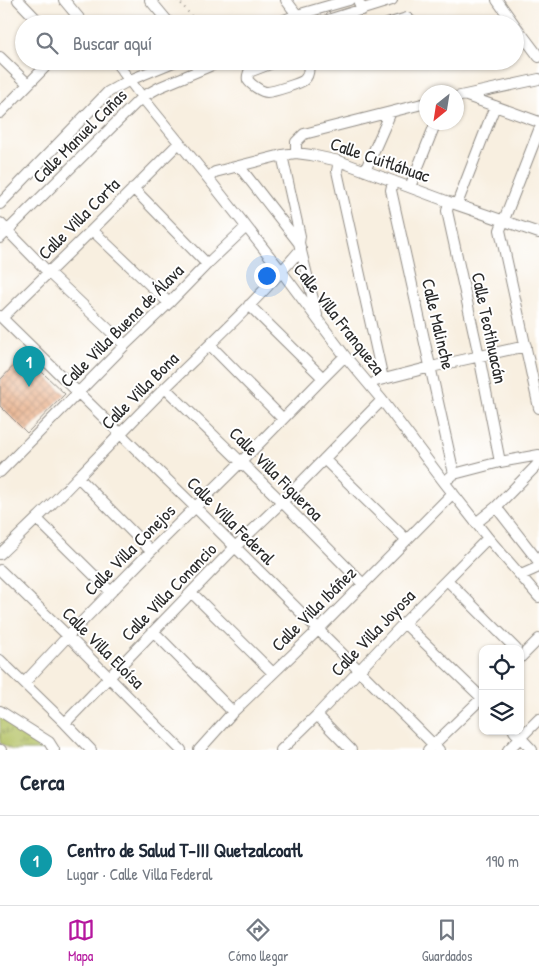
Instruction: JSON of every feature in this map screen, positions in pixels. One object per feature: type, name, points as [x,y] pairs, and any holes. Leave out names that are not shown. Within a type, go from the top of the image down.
[{"type":"street","points":[[18,0],[32,15]]},
{"type":"street","points":[[64,0],[76,15]]},
{"type":"street","points":[[150,0],[162,15]]},
{"type":"street","points":[[286,0],[297,15],[350,0]]},
{"type":"street","points":[[345,15],[360,5],[392,0]]},
{"type":"street","points":[[497,0],[508,15]]},
{"type":"street","points":[[524,36],[539,57]]},
{"type":"street","points":[[0,57],[28,84]]},
{"type":"street","points":[[0,113],[42,70]]},
{"type":"street","name":"Calle Villa Franqueza","points":[[122,70],[282,272],[345,356],[382,400],[488,538],[539,597]]},
{"type":"street","name":"Calle Manuel Cañas","points":[[0,204],[108,92],[154,70]]},
{"type":"street","name":"Calle Manuel Cañas","points":[[0,238],[142,97],[201,70]]},
{"type":"street","points":[[254,70],[249,72],[248,80],[261,91],[275,92],[304,80],[308,70]]},
{"type":"street","points":[[464,96],[539,79]]},
{"type":"street","points":[[464,97],[539,122]]},
{"type":"street","points":[[296,153],[296,142],[304,134],[419,105]]},
{"type":"street","points":[[453,203],[495,106]]},
{"type":"street","points":[[365,171],[391,112]]},
{"type":"street","points":[[410,187],[433,130]]},
{"type":"street","points":[[539,130],[500,230],[539,408]]},
{"type":"street","name":"Calle Villa Corta","points":[[1,317],[92,230],[178,143]]},
{"type":"street","name":"Calle Cuitláhuac","points":[[208,178],[215,172],[282,155],[296,153],[311,154],[339,161],[539,233]]},
{"type":"street","points":[[282,155],[300,236],[300,246],[318,320]]},
{"type":"street","points":[[339,161],[337,170],[383,379]]},
{"type":"street","points":[[239,166],[300,246]]},
{"type":"street","name":"Calle Malinche","points":[[393,181],[391,190],[454,474]]},
{"type":"street","points":[[133,188],[207,264]]},
{"type":"street","name":"Calle Teotihuacán","points":[[453,203],[447,211],[500,462]]},
{"type":"street","points":[[0,223],[48,272],[125,345]]},
{"type":"street","name":"Calle Villa Buena de Álava","points":[[0,472],[125,345],[246,227]]},
{"type":"street","points":[[92,230],[169,303]]},
{"type":"street","name":"Calle Villa Bona","points":[[0,554],[282,272],[300,246]]},
{"type":"street","points":[[249,305],[323,378]]},
{"type":"street","name":"Calle Villa Federal","points":[[1,317],[359,670],[433,748]]},
{"type":"street","points":[[210,345],[283,419]]},
{"type":"street","points":[[369,384],[431,366],[526,346]]},
{"type":"street","name":"Calle Villa Conejos","points":[[24,683],[151,551],[345,356]]},
{"type":"street","name":"Calle Villa Figueroa","points":[[165,388],[363,584]]},
{"type":"street","name":"Calle Villa Conancio","points":[[65,723],[235,547],[382,400]]},
{"type":"street","points":[[444,482],[454,474],[500,462],[539,455]]},
{"type":"street","points":[[324,459],[407,540]]},
{"type":"street","points":[[476,522],[496,507],[539,463]]},
{"type":"street","points":[[78,478],[151,551]]},
{"type":"street","name":"Calle Villa Ibáñez","points":[[199,750],[233,712],[318,630],[453,493]]},
{"type":"street","points":[[496,507],[539,562]]},
{"type":"street","points":[[37,519],[111,592]]},
{"type":"street","name":"Calle Villa Joyosa","points":[[282,750],[404,622],[488,538]]},
{"type":"street","points":[[521,575],[539,567]]},
{"type":"street","name":"Calle Villa Eloísa","points":[[0,570],[181,750]]},
{"type":"street","points":[[448,580],[511,645]]},
{"type":"street","points":[[192,593],[273,673]]},
{"type":"street","points":[[404,622],[479,695]]},
{"type":"street","points":[[154,632],[233,712]]},
{"type":"street","points":[[524,651],[539,639]]},
{"type":"street","points":[[0,660],[91,750]]},
{"type":"street","points":[[433,748],[479,701]]},
{"type":"street","points":[[0,711],[52,746]]},
{"type":"street","points":[[317,715],[351,750]]},
{"type":"street","points":[[524,729],[539,719]]},
{"type":"street","points":[[508,750],[516,735]]},
{"type":"street","points":[[518,735],[532,750]]},
{"type":"path","points":[[178,0],[190,15]]},
{"type":"green space","points":[[0,715],[46,744],[50,750],[12,750],[0,743]]},
{"type":"building","points":[[24,355],[65,394],[27,433],[0,406],[0,380]]},
{"type":"place","name":"Centro de Salud T-III Quetzalcoatl","points":[[29,387]]}]
